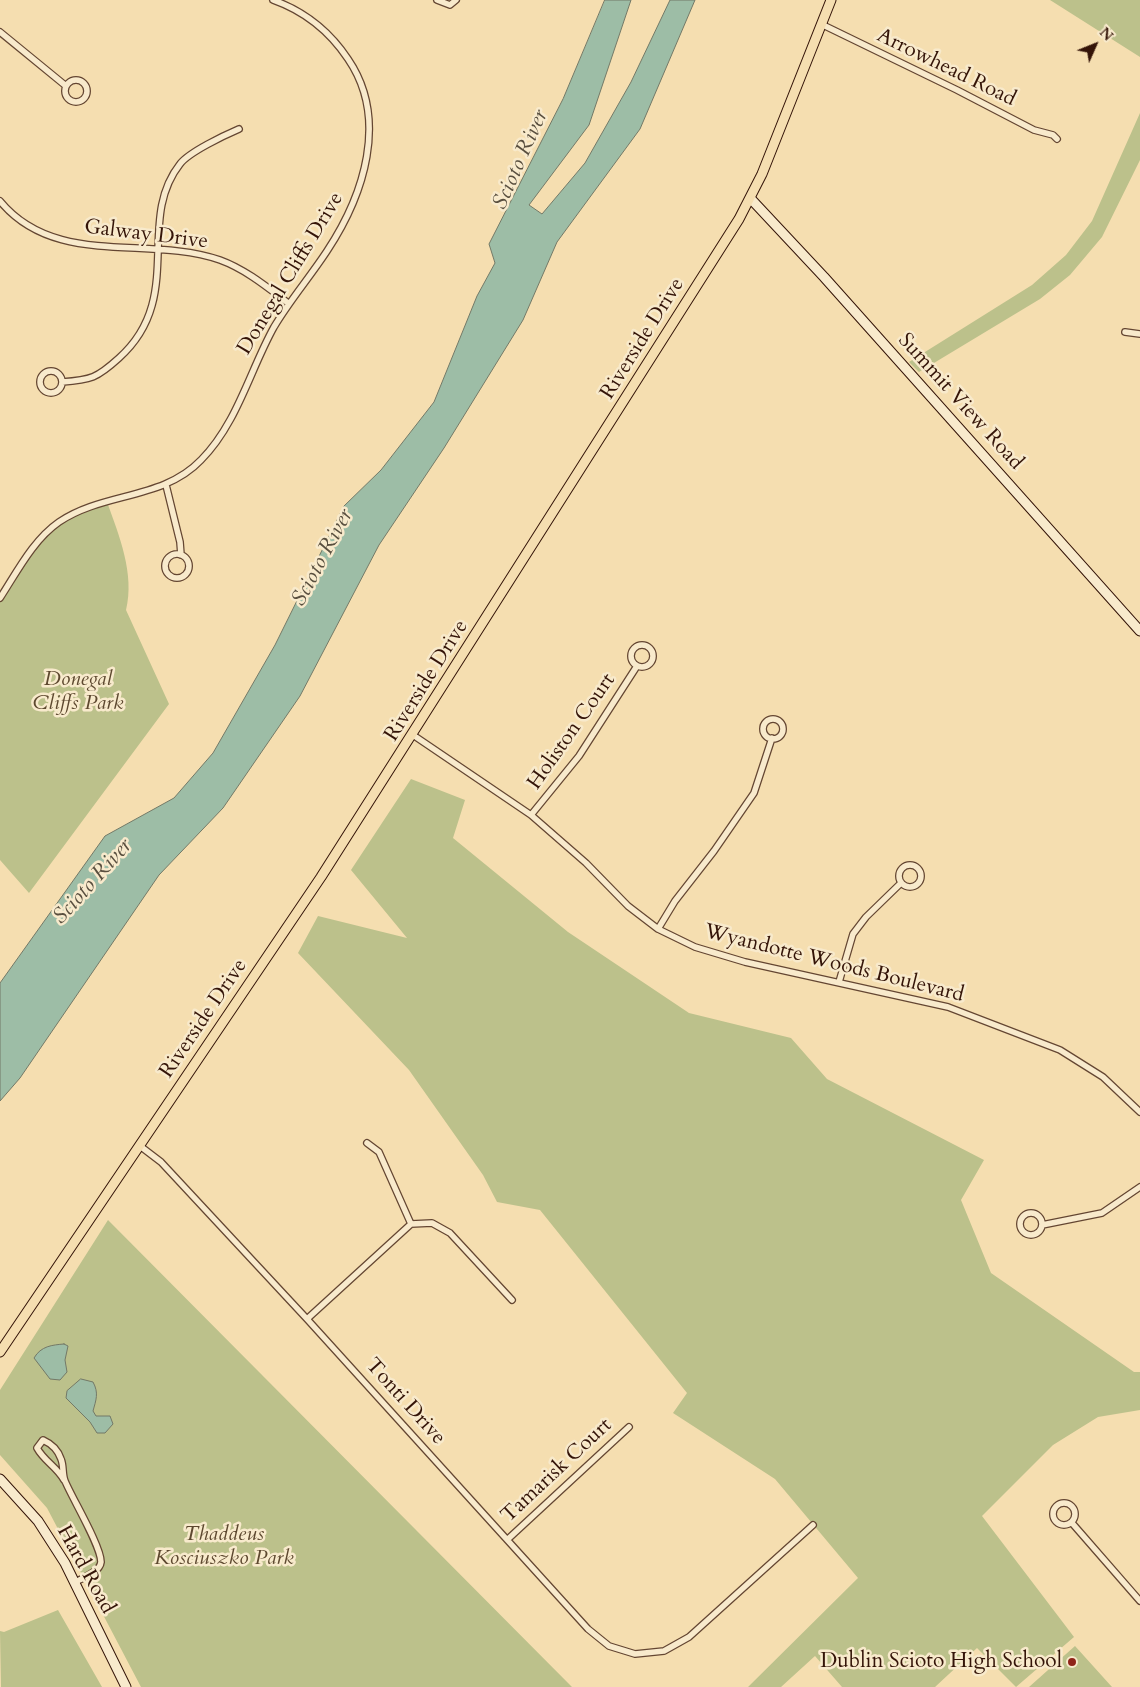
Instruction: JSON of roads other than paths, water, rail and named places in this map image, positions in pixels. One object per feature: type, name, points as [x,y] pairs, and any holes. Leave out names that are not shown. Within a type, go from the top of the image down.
[{"type":"main road","name":"Riverside Drive","points":[[0,1352],[321,877],[413,736],[751,199],[793,100],[831,0]]},
{"type":"street","name":"Donegal Cliffs Drive","points":[[0,598],[30,552],[59,522],[96,505],[166,485],[188,473],[218,439],[227,426],[267,340],[288,303],[330,246],[357,193],[368,156],[369,115],[362,86],[343,51],[318,24],[301,13],[274,0]]},
{"type":"street","points":[[437,0],[450,5],[456,0]]},
{"type":"street","name":"Arrowhead Road","points":[[821,24],[957,90],[1034,130],[1053,135],[1057,139]]},
{"type":"street","points":[[0,32],[66,86]]},
{"type":"street","points":[[72,80],[80,80],[86,85],[86,96],[78,102],[71,101],[65,93],[66,86],[72,80]]},
{"type":"street","points":[[62,382],[96,377],[128,349],[136,339],[143,329],[153,306],[158,274],[161,207],[169,185],[181,163],[221,136],[239,130]]},
{"type":"street","name":"Summit View Road","points":[[751,199],[824,277],[1140,631]]},
{"type":"street","name":"Galway Drive","points":[[0,202],[29,227],[60,240],[91,246],[181,251],[220,260],[254,278],[288,303]]},
{"type":"street","points":[[1125,332],[1140,334]]},
{"type":"street","points":[[166,485],[180,542],[181,555],[187,560],[189,568],[185,574],[174,577],[168,573],[166,562],[174,555],[181,555]]},
{"type":"street","name":"Holiston Court","points":[[636,646],[647,646],[652,652],[651,663],[645,667],[637,666],[632,661],[632,651],[636,646]]},
{"type":"street","name":"Holiston Court","points":[[531,815],[579,756],[637,666]]},
{"type":"street","name":"Wyandotte Woods Boulevard","points":[[413,736],[531,815],[586,864],[628,906],[658,929],[695,947],[736,959],[948,1007],[1060,1050],[1103,1077],[1140,1112]]},
{"type":"street","points":[[658,929],[675,901],[714,851],[754,793],[772,738]]},
{"type":"street","points":[[839,982],[853,934],[866,917],[901,883]]},
{"type":"street","points":[[367,1143],[378,1152],[411,1224]]},
{"type":"street","name":"Tonti Drive","points":[[140,1146],[161,1162],[307,1319],[588,1629],[609,1646],[635,1654],[664,1651],[689,1637],[813,1524]]},
{"type":"street","points":[[1042,1225],[1102,1213],[1140,1188]]},
{"type":"street","points":[[1030,1213],[1040,1218],[1042,1225],[1040,1232],[1030,1236],[1023,1233],[1020,1222],[1023,1216],[1030,1213]]},
{"type":"street","points":[[307,1319],[411,1224],[432,1223],[450,1233],[512,1300]]},
{"type":"street","name":"Tamarisk Court","points":[[508,1539],[629,1427]]},
{"type":"street","points":[[64,1480],[62,1460],[52,1444],[43,1440],[37,1448],[42,1457],[58,1469],[86,1523],[100,1559],[99,1567],[96,1571],[75,1582]]},
{"type":"street","name":"Hard Road","points":[[0,1479],[38,1521],[65,1563],[126,1687]]},
{"type":"street","points":[[1072,1523],[1140,1601]]},
{"type":"water","name":"Scioto River","points":[[605,0],[631,0],[589,125],[529,205],[542,214],[585,163],[631,82],[670,0],[695,0],[640,129],[557,242],[523,320],[444,448],[379,545],[300,696],[223,808],[159,875],[20,1078],[0,1101],[0,983],[105,836],[174,798],[213,753],[275,645],[344,506],[381,470],[434,402],[477,296],[495,263],[489,244],[563,99]]},
{"type":"water","points":[[64,1344],[68,1346],[65,1360],[67,1372],[60,1380],[50,1379],[34,1358],[43,1349]]},
{"type":"water","points":[[81,1379],[93,1382],[95,1386],[96,1396],[93,1411],[96,1416],[110,1416],[113,1424],[105,1433],[97,1433],[90,1422],[66,1398],[67,1391]]},
{"type":"place","name":"Dublin Scioto High School","points":[[1072,1662]]},
{"type":"park label","name":"Donegal Cliffs Park","points":[[78,692]]},
{"type":"park label","name":"Thaddeus Kosciuszko Park","points":[[224,1547]]}]
